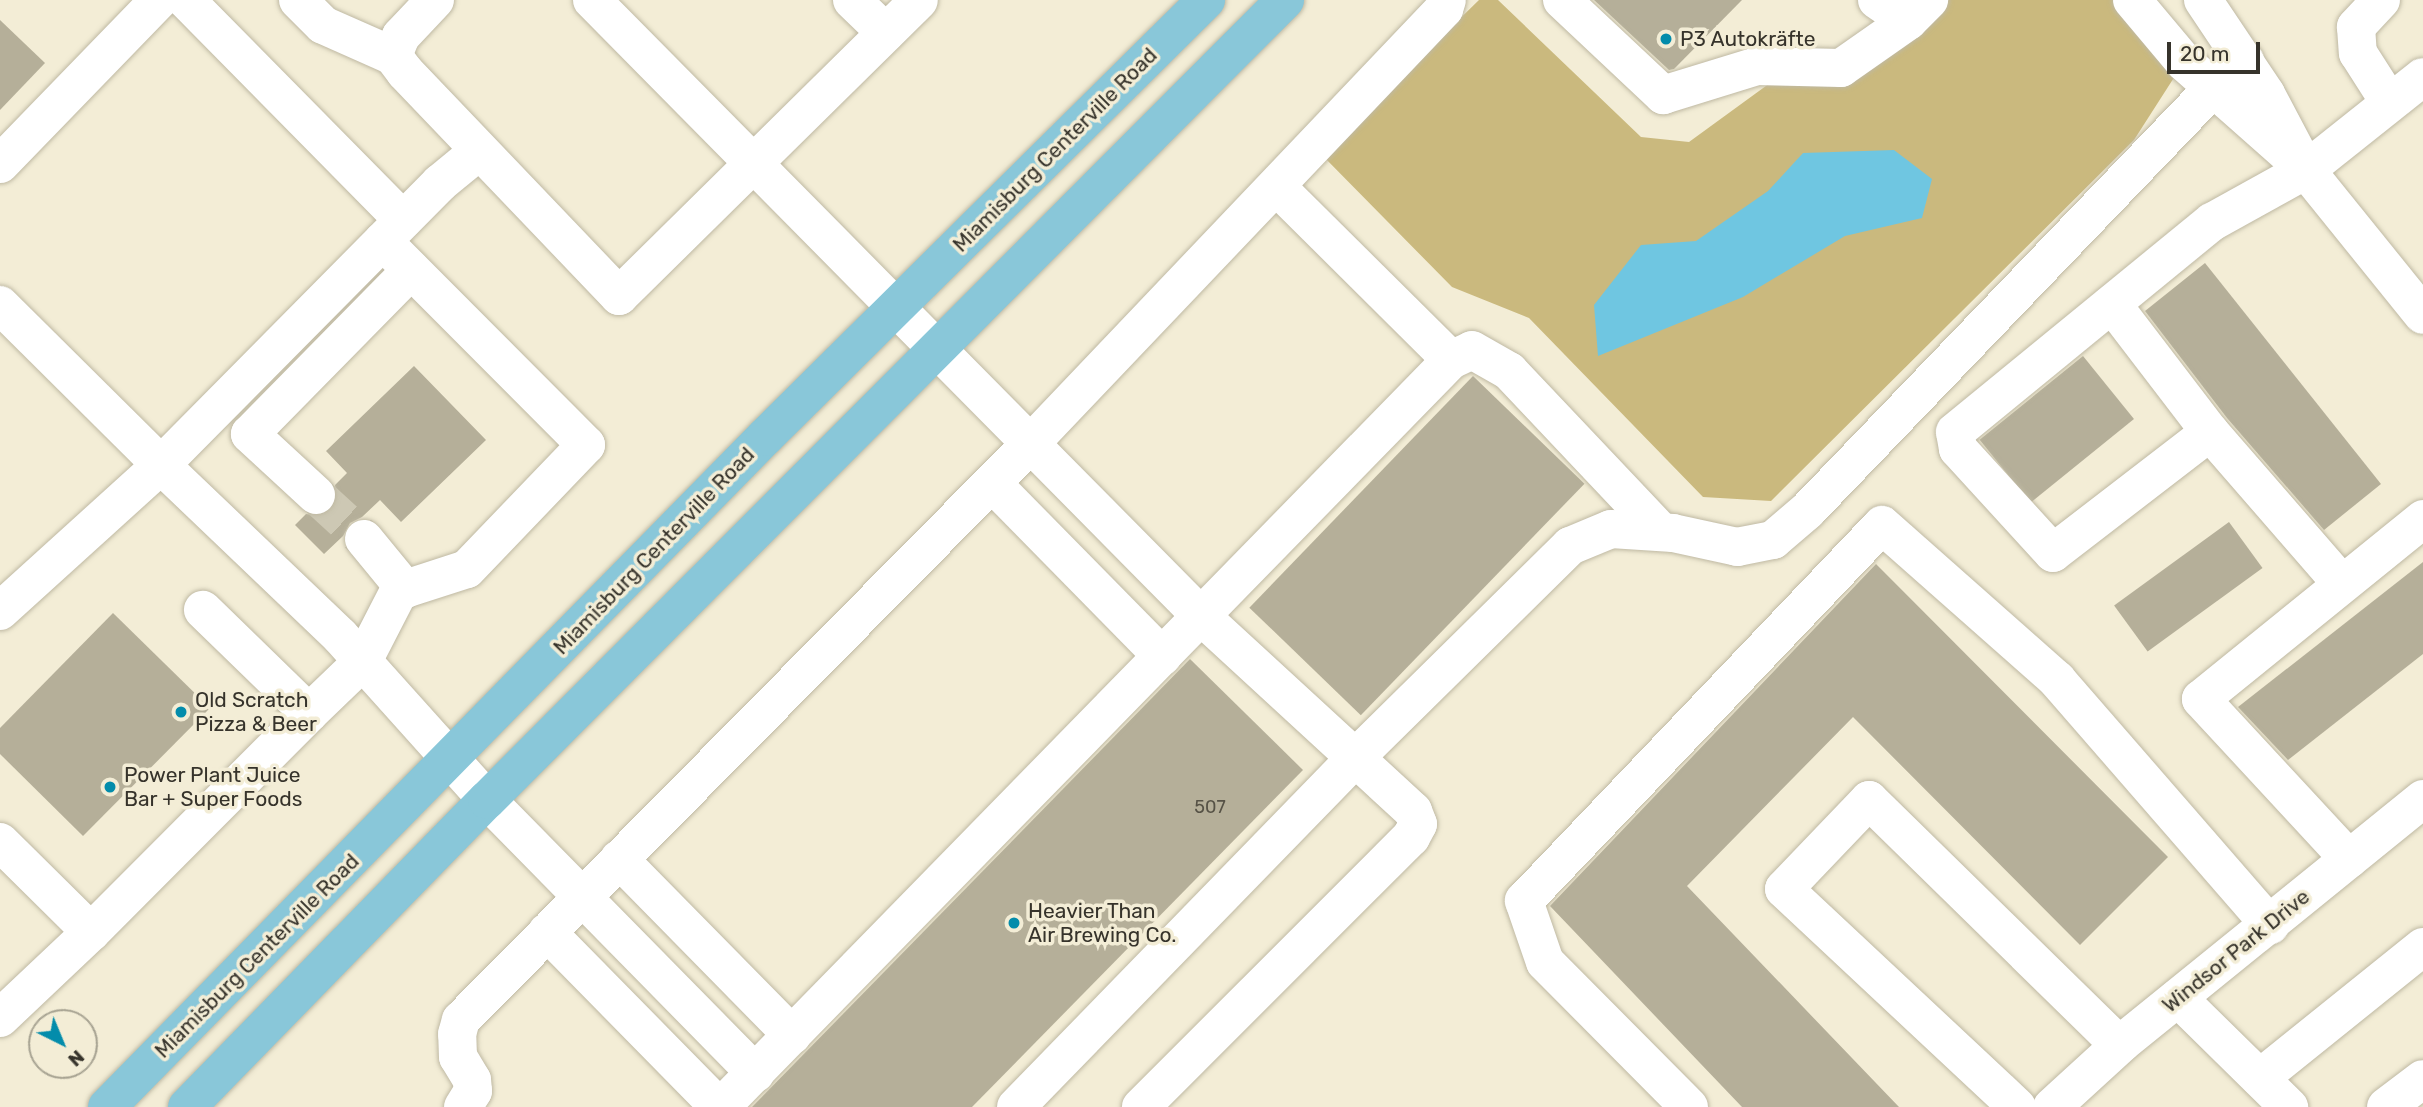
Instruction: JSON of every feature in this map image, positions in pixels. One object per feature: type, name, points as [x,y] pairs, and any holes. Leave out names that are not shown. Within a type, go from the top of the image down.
[{"type":"main road","name":"Miamisburg Centerville Road","points":[[107,1107],[765,437],[1206,0]]},
{"type":"main road","points":[[187,1107],[487,800],[937,352],[1285,0]]},
{"type":"street","points":[[0,164],[159,0]]},
{"type":"street","points":[[0,1018],[91,932],[363,661],[399,591],[467,569],[586,445],[411,270],[393,230],[186,0]]},
{"type":"street","points":[[298,0],[323,25],[393,56],[479,151],[620,296],[919,0]]},
{"type":"street","points":[[393,56],[401,36],[435,0]]},
{"type":"street","points":[[592,0],[937,352],[1201,615],[1413,811],[1418,824],[1411,838],[1141,1107]]},
{"type":"street","points":[[852,0],[886,33]]},
{"type":"street","points":[[463,1107],[473,1091],[472,1080],[458,1057],[457,1034],[461,1020],[1030,444],[1277,187],[1444,9],[1447,0]]},
{"type":"street","points":[[1562,0],[1663,95],[1757,66],[1841,68],[1919,10]]},
{"type":"street","points":[[1877,0],[1919,10]]},
{"type":"street","points":[[2133,0],[2184,62],[2306,170]]},
{"type":"street","points":[[2203,0],[2245,61],[2306,170],[2423,315]]},
{"type":"street","points":[[2381,0],[2356,27],[2358,53],[2390,103]]},
{"type":"street","points":[[1016,1107],[1355,758],[1570,546],[1611,529],[1661,532],[1737,547],[1773,540],[1807,511],[2213,88],[2245,61]]},
{"type":"street","points":[[2210,432],[2053,553],[1958,449],[1955,432],[2212,222],[2306,170],[2423,77]]},
{"type":"street","points":[[0,611],[161,465],[440,183],[479,151]]},
{"type":"street","points":[[1277,187],[1451,360]]},
{"type":"street","points":[[316,495],[250,434],[411,270]]},
{"type":"street","points":[[2112,304],[2210,432],[2342,584]]},
{"type":"street","points":[[0,305],[161,465],[340,636],[487,800],[755,1073]]},
{"type":"street","points":[[547,932],[720,1107],[1451,360],[1472,350],[1509,371],[1661,532]]},
{"type":"street","points":[[992,483],[1162,656]]},
{"type":"street","points":[[2350,859],[2201,699],[2423,520]]},
{"type":"street","points":[[1689,1107],[1545,962],[1524,901],[1882,525],[2057,680],[2270,925]]},
{"type":"street","points":[[364,539],[405,589]]},
{"type":"street","points":[[202,610],[309,713]]},
{"type":"street","name":"Windsor Park Drive","points":[[2052,1107],[2119,1045],[2423,799]]},
{"type":"street","points":[[2017,1107],[1784,889],[1869,800],[2119,1045]]},
{"type":"street","points":[[0,842],[91,932]]},
{"type":"street","points":[[619,859],[792,1035]]},
{"type":"street","points":[[2260,1079],[2423,947]]},
{"type":"street","points":[[2178,998],[2289,1107]]},
{"type":"street","points":[[2386,1107],[2423,1079]]},
{"type":"shaded area","points":[[1479,0],[1498,0],[1641,137],[1689,142],[1770,83],[1929,0],[2132,0],[2184,62],[2134,140],[1771,501],[1703,497],[1529,318],[1452,287],[1321,154]]},
{"type":"water","points":[[1894,150],[1932,179],[1922,218],[1845,236],[1743,297],[1598,356],[1594,305],[1641,245],[1696,241],[1768,191],[1803,153]]},
{"type":"building","name":"P3 Autokräfte","points":[[1594,0],[1742,0],[1674,69],[1669,70]]},
{"type":"building","points":[[0,20],[45,63],[0,110]]},
{"type":"building","points":[[2205,263],[2381,484],[2324,530],[2227,418],[2145,311]]},
{"type":"building","points":[[2083,356],[2134,419],[2031,503],[1980,440]]},
{"type":"building","points":[[414,366],[486,440],[401,522],[380,500],[362,517],[350,523],[343,536],[324,554],[295,525],[306,514],[323,516],[332,509],[337,500],[335,485],[347,473],[326,451]]},
{"type":"building","points":[[1473,376],[1584,484],[1361,715],[1249,608]]},
{"type":"building","points":[[2229,522],[2263,568],[2148,652],[2114,605]]},
{"type":"building","points":[[2423,562],[2423,654],[2288,760],[2238,707]]},
{"type":"building","points":[[1876,564],[2168,857],[2080,945],[1853,717],[1687,886],[1899,1107],[1742,1107],[1550,906]]},
{"type":"building","points":[[113,613],[210,708],[83,836],[0,754],[0,728]]},
{"type":"building","points":[[1190,659],[1303,770],[972,1107],[752,1107]]},
{"type":"tunnel","points":[[316,495],[364,539]]},
{"type":"place","name":"P3 Autokräfte","points":[[1666,39]]},
{"type":"place","name":"Old Scratch Pizza & Beer","points":[[181,712]]},
{"type":"place","name":"Power Plant Juice Bar + Super Foods","points":[[110,787]]},
{"type":"place","name":"Heavier Than Air Brewing Co.","points":[[1014,923]]}]
